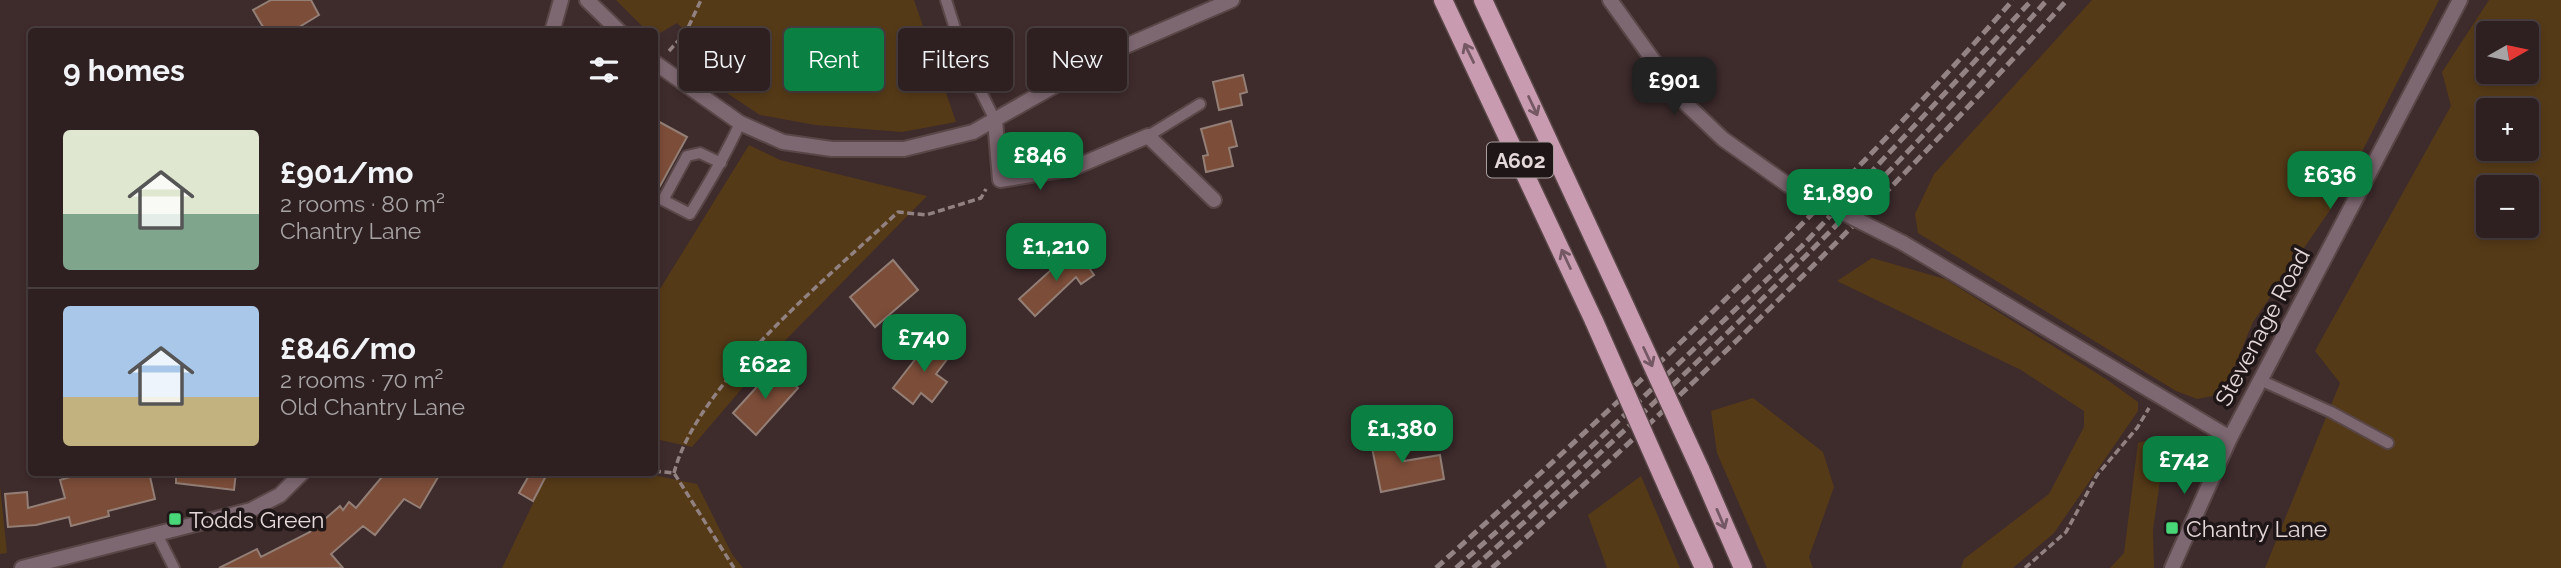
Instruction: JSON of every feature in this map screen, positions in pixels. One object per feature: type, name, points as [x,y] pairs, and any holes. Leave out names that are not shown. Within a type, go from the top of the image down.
[{"type":"main road","name":"A602","points":[[1443,0],[1594,321],[1704,568]]},
{"type":"main road","name":"A602","points":[[1483,0],[1700,469],[1743,568]]},
{"type":"street","points":[[553,28],[561,0]]},
{"type":"street","points":[[587,0],[616,28]]},
{"type":"street","points":[[658,64],[740,123],[782,142],[832,149],[904,149],[973,132],[1121,48],[1232,0]]},
{"type":"street","points":[[1610,0],[1681,99],[1723,139],[1788,185],[1903,243],[2230,438]]},
{"type":"street","name":"Stevenage Road","points":[[2172,568],[2230,438],[2460,0]]},
{"type":"street","points":[[995,120],[1000,180],[1073,168],[1148,136],[1214,201]]},
{"type":"street","points":[[22,568],[265,505],[291,486],[300,476]]},
{"type":"lane","points":[[946,0],[965,60],[995,120]]},
{"type":"lane","points":[[1148,136],[1200,104]]},
{"type":"lane","points":[[721,163],[700,153],[687,156],[663,200],[690,214],[721,163],[740,123]]},
{"type":"lane","points":[[2260,380],[2332,412],[2388,443]]},
{"type":"lane","points":[[157,534],[174,568]]},
{"type":"path","points":[[658,61],[686,32],[701,0]]},
{"type":"path","points":[[1681,99],[1709,70]]},
{"type":"path","points":[[734,568],[674,472],[680,447],[706,405],[789,314],[898,212],[926,215],[981,198]]},
{"type":"path","points":[[2025,568],[2066,532],[2097,475],[2137,428],[2157,395]]},
{"type":"path","points":[[658,471],[674,472]]},
{"type":"shaded area","points":[[616,0],[914,0],[924,28],[898,28],[898,91],[945,91],[956,122],[902,132],[815,125],[760,115],[724,91],[770,91],[770,28],[682,28],[677,23],[658,34],[658,28],[644,28]]},
{"type":"shaded area","points":[[2092,0],[2439,0],[2339,197],[2253,322],[2223,394],[2197,399],[2176,391],[1918,233],[1915,214],[1934,174]]},
{"type":"shaded area","points":[[2489,0],[2561,0],[2561,568],[2265,568],[2340,383],[2315,351],[2451,106],[2442,72]]},
{"type":"shaded area","points":[[749,145],[780,160],[927,196],[769,357],[692,447],[658,440],[658,292]]},
{"type":"shaded area","points":[[1872,258],[1945,279],[2106,379],[2138,402],[2138,411],[2054,533],[2013,568],[1961,568],[1964,559],[2049,494],[2084,427],[2084,411],[2021,370],[1837,281]]},
{"type":"shaded area","points":[[1753,398],[1823,452],[1834,487],[1809,557],[1813,568],[1767,568],[1717,453],[1711,411]]},
{"type":"shaded area","points":[[2163,436],[2171,447],[2161,474],[2153,530],[2154,568],[2110,568],[2124,553],[2138,443]]},
{"type":"shaded area","points":[[546,476],[658,476],[697,484],[732,554],[743,568],[502,568]]},
{"type":"shaded area","points":[[1641,476],[1680,568],[1607,568],[1588,515]]},
{"type":"shaded area","points":[[0,486],[7,553],[0,554]]},
{"type":"building","points":[[271,0],[311,0],[319,15],[298,28],[264,28],[253,10]]},
{"type":"building","points":[[1243,75],[1247,92],[1240,94],[1242,105],[1219,110],[1213,82]]},
{"type":"building","points":[[658,121],[687,137],[658,190]]},
{"type":"building","points":[[1231,121],[1237,146],[1229,148],[1233,166],[1206,172],[1203,156],[1208,155],[1201,129]]},
{"type":"building","points":[[1078,252],[1094,275],[1081,284],[1076,277],[1035,316],[1019,299],[1051,270]]},
{"type":"building","points":[[893,260],[918,290],[875,327],[850,297]]},
{"type":"building","points":[[931,339],[951,354],[936,374],[947,382],[932,402],[921,393],[913,404],[893,388]]},
{"type":"building","points":[[775,367],[798,388],[756,435],[733,413]]},
{"type":"building","points":[[1398,432],[1404,461],[1440,455],[1444,479],[1381,492],[1370,438]]},
{"type":"building","points":[[74,476],[150,476],[155,499],[108,511],[109,516],[71,526],[69,517],[36,525],[8,527],[5,494],[27,492],[28,508],[65,498],[60,480]]},
{"type":"building","points":[[176,476],[236,476],[234,490],[176,483]]},
{"type":"building","points":[[383,476],[439,476],[420,508],[404,499],[375,535],[363,526],[331,554],[343,568],[219,568],[257,549],[261,557],[310,532],[340,506],[343,510],[349,502],[356,508]]},
{"type":"building","points":[[529,476],[546,476],[533,501],[519,493]]},
{"type":"railway","points":[[1436,568],[1733,292],[1876,149],[2013,0]]},
{"type":"railway","points":[[1456,568],[1592,446],[1802,246],[2032,0]]},
{"type":"railway","points":[[1473,568],[1769,293],[1910,149],[2047,0]]},
{"type":"railway","points":[[1492,568],[1787,292],[1929,148],[2067,0]]},
{"type":"place","name":"Todds Green","points":[[175,519]]},
{"type":"place","name":"Chantry Lane","points":[[2172,528]]}]
